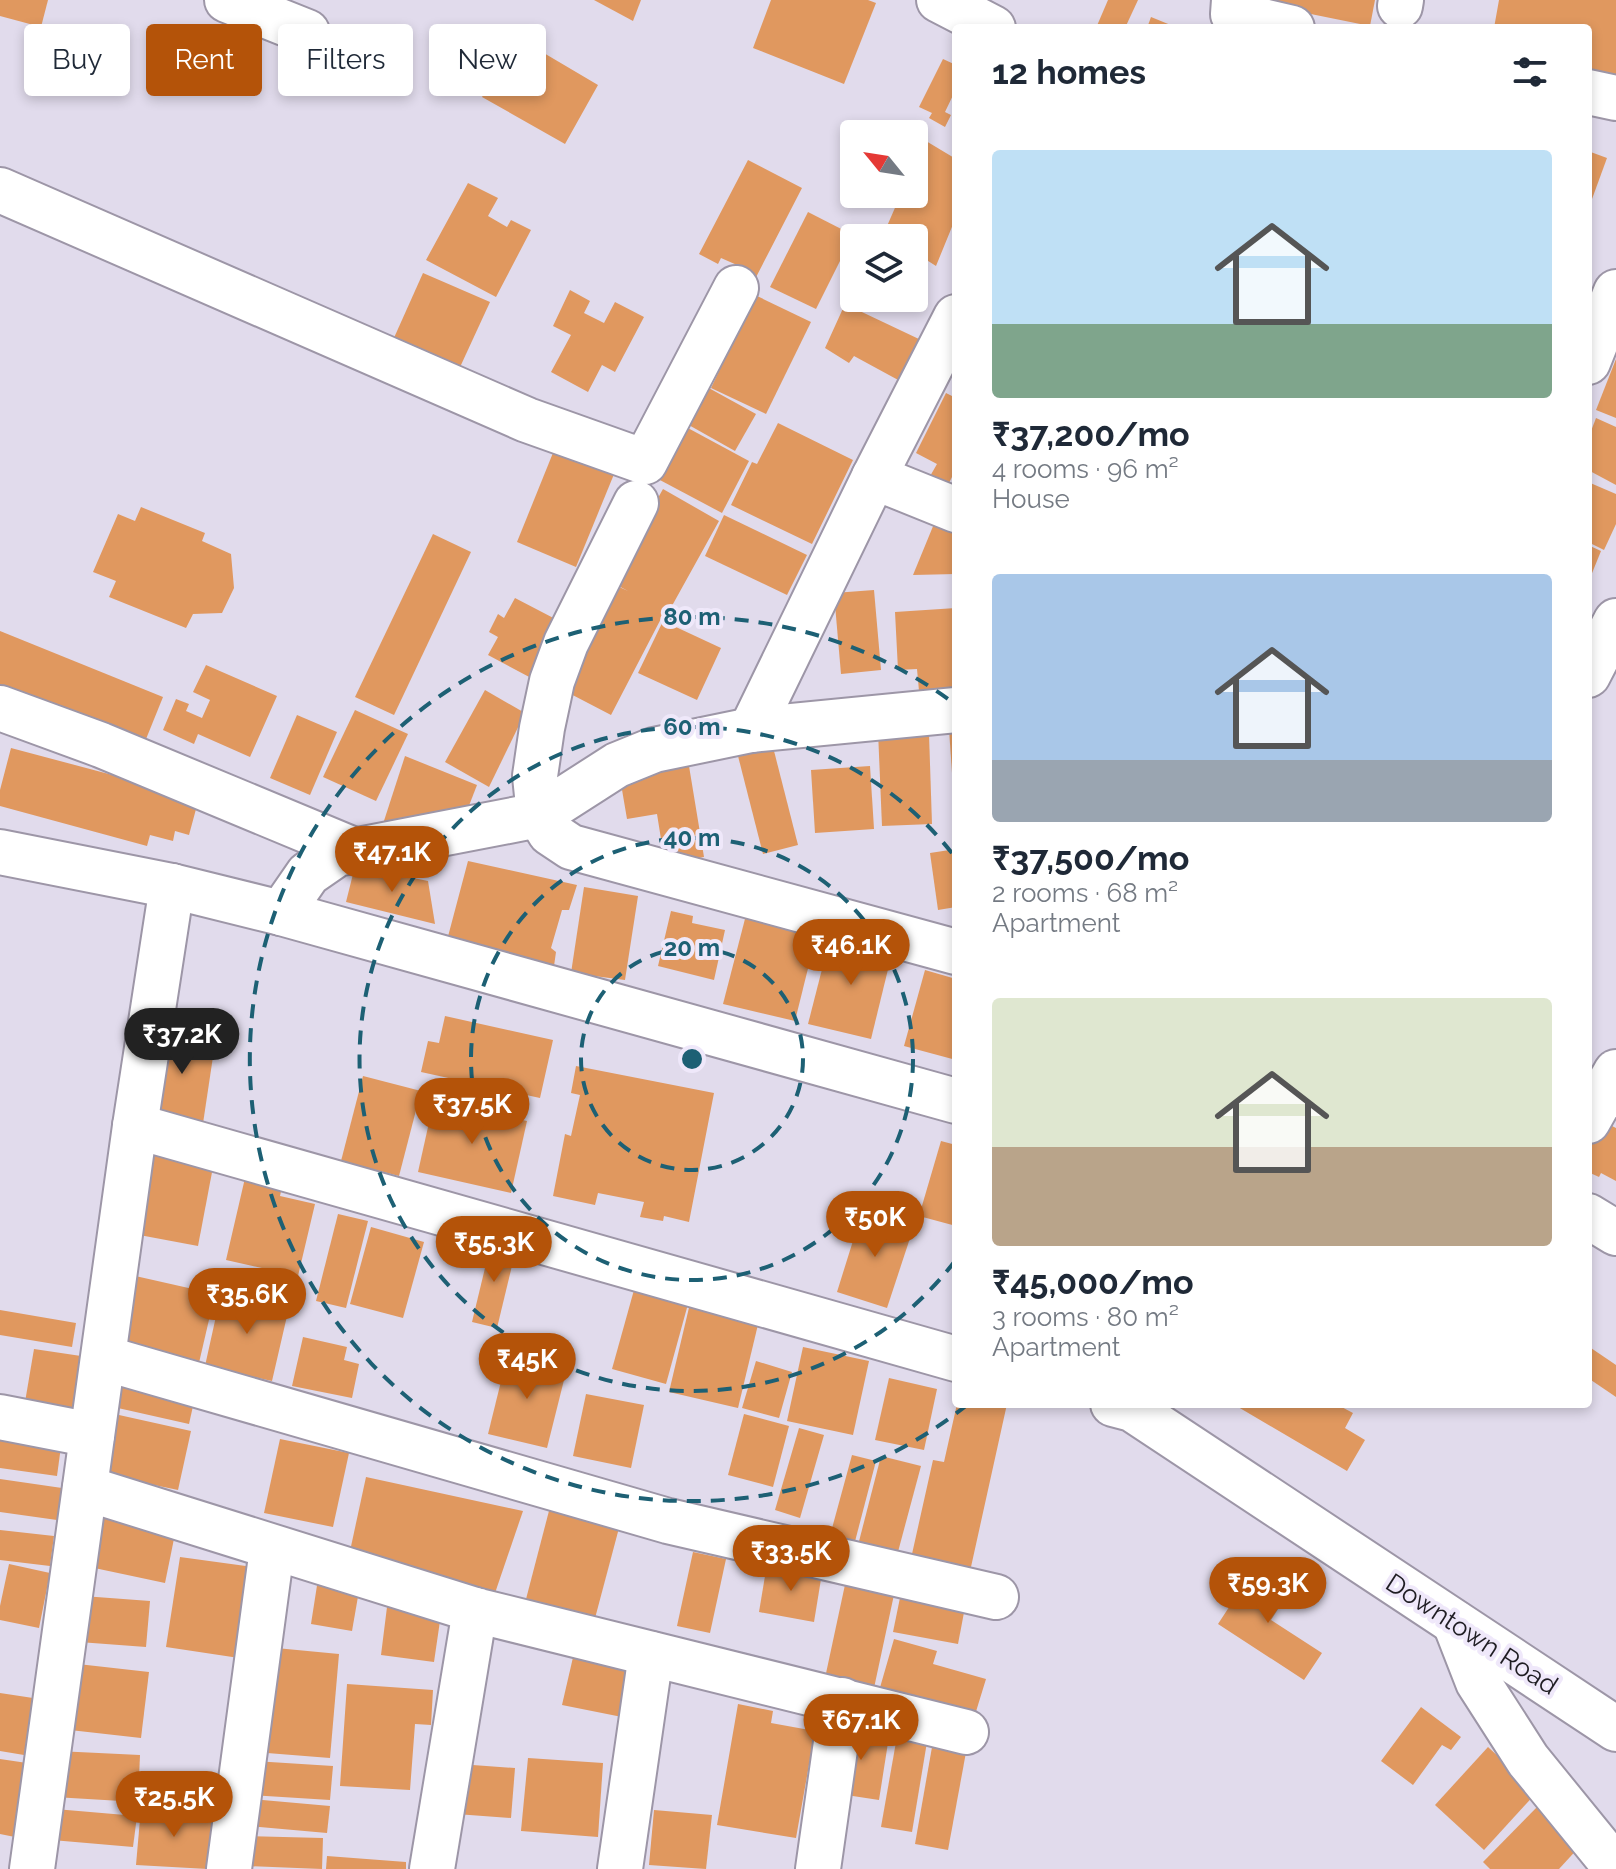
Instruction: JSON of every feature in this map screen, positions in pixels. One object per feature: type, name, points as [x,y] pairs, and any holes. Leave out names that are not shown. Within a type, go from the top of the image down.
[{"type":"street","points":[[227,0],[287,24]]},
{"type":"street","points":[[939,0],[985,24]]},
{"type":"street","points":[[1234,0],[1233,14],[1275,24]]},
{"type":"street","points":[[1592,93],[1616,98]]},
{"type":"street","points":[[0,190],[527,420],[645,462],[736,288]]},
{"type":"street","points":[[1592,274],[1616,284]]},
{"type":"street","points":[[1592,352],[1616,292]]},
{"type":"street","points":[[751,730],[952,325]]},
{"type":"street","points":[[874,477],[952,508]]},
{"type":"street","points":[[636,503],[566,643],[552,681],[535,776],[539,815],[550,833],[571,847],[952,951]]},
{"type":"street","points":[[1592,667],[1616,621]]},
{"type":"street","points":[[0,708],[101,745],[356,851]]},
{"type":"street","points":[[281,913],[308,874],[337,854],[539,815],[617,765],[654,750],[751,730],[952,710]]},
{"type":"street","points":[[0,852],[172,886],[281,913],[952,1100]]},
{"type":"street","points":[[32,1869],[135,1126],[172,886]]},
{"type":"street","points":[[1592,1114],[1616,1072]]},
{"type":"street","points":[[135,1126],[952,1358]]},
{"type":"street","points":[[1592,1218],[1616,1233]]},
{"type":"street","points":[[104,1358],[668,1521],[996,1597]]},
{"type":"street","name":"Downtown Road","points":[[1129,1408],[1616,1729]]},
{"type":"street","points":[[0,1417],[92,1435]]},
{"type":"street","points":[[85,1488],[475,1610],[966,1732]]},
{"type":"street","points":[[229,1869],[272,1549]]},
{"type":"street","points":[[432,1869],[475,1610]]},
{"type":"street","points":[[1455,1623],[1478,1682],[1528,1760],[1616,1868]]},
{"type":"street","points":[[620,1869],[651,1654]]},
{"type":"street","points":[[818,1869],[842,1700]]},
{"type":"building","points":[[0,0],[48,0],[42,24],[0,16]]},
{"type":"building","points":[[594,0],[641,0],[633,21]]},
{"type":"building","points":[[771,0],[868,0],[876,3],[844,84],[753,48]]},
{"type":"building","points":[[1108,0],[1138,0],[1127,24],[1098,24]]},
{"type":"building","points":[[1241,0],[1375,0],[1370,24]]},
{"type":"building","points":[[1499,0],[1616,0],[1616,81],[1592,77],[1592,24],[1495,24]]},
{"type":"building","points":[[1151,17],[1168,24],[1148,24]]},
{"type":"building","points":[[546,54],[598,85],[565,144],[482,97],[546,96]]},
{"type":"building","points":[[943,59],[952,63],[952,97],[945,112],[951,115],[945,127],[929,118],[932,113],[919,107]]},
{"type":"building","points":[[928,142],[952,157],[952,227],[936,266],[928,261],[928,224],[888,224],[895,208],[928,208]]},
{"type":"building","points":[[1592,152],[1607,158],[1592,199]]},
{"type":"building","points":[[748,160],[802,188],[753,283],[732,273],[737,265],[721,258],[718,264],[699,254]]},
{"type":"building","points":[[468,183],[498,198],[488,216],[507,227],[511,220],[531,230],[496,297],[426,260]]},
{"type":"building","points":[[808,212],[840,228],[840,261],[816,309],[770,287]]},
{"type":"building","points":[[423,273],[490,302],[455,378],[389,349]]},
{"type":"building","points":[[570,290],[590,301],[584,313],[604,323],[615,302],[644,317],[615,372],[602,365],[588,392],[551,372],[571,335],[553,326]]},
{"type":"building","points":[[755,295],[811,322],[766,414],[711,388]]},
{"type":"building","points":[[841,312],[862,312],[921,340],[900,381],[854,356],[849,363],[825,348]]},
{"type":"building","points":[[1616,359],[1616,418],[1596,410]]},
{"type":"building","points":[[707,387],[756,414],[735,451],[687,424]]},
{"type":"building","points":[[946,393],[952,396],[952,477],[947,487],[929,478],[937,464],[916,453]]},
{"type":"building","points":[[1596,418],[1616,427],[1616,485],[1592,472],[1592,428]]},
{"type":"building","points":[[778,423],[853,460],[812,544],[731,505],[752,462],[757,464]]},
{"type":"building","points":[[686,427],[749,461],[722,513],[658,479]]},
{"type":"building","points":[[559,438],[619,462],[576,567],[517,542]]},
{"type":"building","points":[[1592,484],[1616,494],[1616,524],[1604,550],[1592,544]]},
{"type":"building","points":[[663,489],[719,521],[668,613],[665,611],[611,715],[563,690],[617,586],[628,591],[611,582]]},
{"type":"building","points":[[141,507],[205,533],[202,541],[231,554],[234,588],[222,613],[193,614],[186,628],[109,597],[116,581],[93,572],[118,514],[135,521]]},
{"type":"building","points":[[724,515],[807,555],[787,595],[705,556]]},
{"type":"building","points":[[936,519],[952,525],[952,574],[913,575]]},
{"type":"building","points":[[433,534],[471,552],[394,715],[355,697]]},
{"type":"building","points":[[1592,547],[1601,551],[1592,573]]},
{"type":"building","points":[[874,590],[881,670],[841,674],[834,593]]},
{"type":"building","points":[[515,598],[563,623],[533,679],[488,655],[498,637],[489,632],[498,614],[504,618]]},
{"type":"building","points":[[952,608],[952,689],[919,691],[917,669],[898,670],[895,612]]},
{"type":"building","points":[[663,621],[721,648],[697,700],[638,673]]},
{"type":"building","points":[[0,631],[163,697],[142,749],[0,691]]},
{"type":"building","points":[[206,665],[277,696],[250,757],[198,734],[194,744],[163,730],[176,699],[189,704],[186,711],[202,718],[210,700],[193,692]]},
{"type":"building","points":[[485,690],[525,713],[489,787],[445,762]]},
{"type":"building","points":[[355,710],[408,734],[376,801],[323,777]]},
{"type":"building","points":[[297,715],[337,732],[310,795],[270,778]]},
{"type":"building","points":[[949,729],[952,729],[952,772]]},
{"type":"building","points":[[878,731],[929,734],[932,824],[882,826]]},
{"type":"building","points":[[773,747],[798,845],[763,854],[738,756]]},
{"type":"building","points":[[11,748],[199,798],[189,835],[175,831],[173,841],[150,835],[147,846],[0,806],[0,790]]},
{"type":"building","points":[[405,756],[477,785],[465,816],[382,827]]},
{"type":"building","points":[[689,766],[704,857],[665,864],[657,814],[627,819],[620,778]]},
{"type":"building","points":[[870,766],[874,829],[815,833],[811,770]]},
{"type":"building","points":[[952,850],[952,908],[938,910],[930,853]]},
{"type":"building","points":[[468,861],[577,885],[569,910],[562,910],[551,948],[556,952],[553,973],[446,944]]},
{"type":"building","points":[[355,866],[428,881],[435,924],[346,902]]},
{"type":"building","points":[[584,887],[638,896],[625,980],[571,973]]},
{"type":"building","points":[[671,911],[693,916],[692,923],[725,930],[714,980],[658,966]]},
{"type":"building","points":[[746,915],[817,932],[795,1021],[723,1004]]},
{"type":"building","points":[[831,934],[893,949],[871,1039],[808,1024]]},
{"type":"building","points":[[925,970],[952,978],[952,1059],[904,1046]]},
{"type":"building","points":[[445,1016],[553,1040],[540,1098],[421,1072],[428,1041],[439,1043]]},
{"type":"building","points":[[163,1022],[217,1030],[202,1130],[147,1122]]},
{"type":"building","points":[[576,1066],[714,1093],[689,1222],[664,1216],[663,1221],[640,1217],[644,1202],[598,1193],[595,1205],[553,1196],[565,1134],[571,1136],[580,1095],[571,1093]]},
{"type":"building","points":[[363,1076],[421,1091],[399,1176],[341,1161]]},
{"type":"building","points":[[434,1100],[527,1121],[511,1193],[418,1172]]},
{"type":"building","points":[[1602,1121],[1616,1128],[1616,1181],[1601,1173],[1599,1177],[1592,1174],[1592,1142]]},
{"type":"building","points":[[941,1141],[952,1144],[952,1225],[919,1216]]},
{"type":"building","points":[[150,1155],[213,1167],[198,1246],[134,1234]]},
{"type":"building","points":[[245,1178],[282,1187],[280,1196],[315,1204],[298,1276],[226,1260]]},
{"type":"building","points":[[863,1209],[914,1226],[887,1308],[837,1292]]},
{"type":"building","points":[[338,1214],[368,1221],[346,1308],[316,1301]]},
{"type":"building","points":[[371,1227],[424,1242],[403,1318],[350,1304]]},
{"type":"building","points":[[492,1239],[517,1245],[497,1328],[472,1322]]},
{"type":"building","points":[[131,1275],[215,1294],[198,1367],[114,1347]]},
{"type":"building","points":[[222,1289],[290,1303],[272,1381],[249,1376],[248,1382],[205,1366]]},
{"type":"building","points":[[634,1290],[688,1304],[666,1384],[612,1369]]},
{"type":"building","points":[[692,1295],[761,1312],[738,1408],[669,1392]]},
{"type":"building","points":[[0,1310],[76,1323],[72,1347],[0,1335]]},
{"type":"building","points":[[303,1337],[347,1347],[344,1360],[359,1364],[352,1398],[292,1386]]},
{"type":"building","points":[[803,1347],[869,1361],[853,1435],[787,1421]]},
{"type":"building","points":[[34,1349],[81,1356],[72,1416],[24,1408]]},
{"type":"building","points":[[1592,1349],[1616,1365],[1616,1397],[1592,1381]]},
{"type":"building","points":[[508,1353],[567,1368],[547,1448],[488,1434]]},
{"type":"building","points":[[756,1361],[792,1372],[779,1418],[742,1408]]},
{"type":"building","points":[[889,1378],[937,1389],[924,1450],[875,1440]]},
{"type":"building","points":[[115,1379],[195,1397],[189,1424],[109,1406]]},
{"type":"building","points":[[586,1394],[644,1405],[631,1468],[573,1456]]},
{"type":"building","points":[[956,1408],[1006,1408],[969,1576],[910,1563],[933,1460],[944,1462]]},
{"type":"building","points":[[1240,1408],[1344,1408],[1353,1413],[1345,1428],[1365,1440],[1347,1471]]},
{"type":"building","points":[[110,1413],[191,1431],[178,1490],[97,1473]]},
{"type":"building","points":[[744,1414],[789,1426],[773,1487],[728,1475]]},
{"type":"building","points":[[799,1428],[824,1435],[800,1518],[775,1510]]},
{"type":"building","points":[[0,1430],[62,1439],[57,1476],[0,1468]]},
{"type":"building","points":[[280,1439],[349,1453],[333,1527],[264,1513]]},
{"type":"building","points":[[852,1455],[876,1461],[853,1549],[828,1543]]},
{"type":"building","points":[[881,1456],[921,1466],[895,1563],[856,1553]]},
{"type":"building","points":[[366,1477],[523,1511],[494,1596],[347,1565]]},
{"type":"building","points":[[0,1479],[62,1488],[57,1520],[0,1512]]},
{"type":"building","points":[[550,1507],[619,1528],[594,1622],[525,1603]]},
{"type":"building","points":[[97,1509],[177,1524],[165,1583],[85,1566]]},
{"type":"building","points":[[0,1530],[54,1536],[50,1566],[0,1560]]},
{"type":"building","points":[[693,1552],[726,1559],[710,1633],[677,1626]]},
{"type":"building","points":[[180,1557],[253,1567],[239,1658],[166,1647]]},
{"type":"building","points":[[9,1564],[50,1573],[39,1628],[0,1620]]},
{"type":"building","points":[[767,1564],[822,1573],[814,1622],[759,1612]]},
{"type":"building","points":[[1254,1569],[1289,1592],[1271,1620],[1322,1653],[1304,1680],[1218,1624]]},
{"type":"building","points":[[318,1579],[360,1585],[352,1631],[311,1624]]},
{"type":"building","points":[[846,1580],[895,1590],[874,1688],[825,1678]]},
{"type":"building","points":[[902,1588],[966,1602],[958,1644],[893,1632]]},
{"type":"building","points":[[83,1596],[150,1601],[146,1647],[79,1642]]},
{"type":"building","points":[[387,1607],[441,1614],[434,1662],[381,1655]]},
{"type":"building","points":[[894,1639],[937,1651],[933,1664],[986,1679],[974,1718],[879,1691]]},
{"type":"building","points":[[276,1648],[339,1654],[330,1758],[267,1753]]},
{"type":"building","points":[[574,1653],[645,1661],[637,1720],[562,1705]]},
{"type":"building","points":[[69,1663],[149,1672],[141,1738],[61,1729]]},
{"type":"building","points":[[347,1684],[433,1690],[431,1725],[415,1724],[410,1790],[340,1786]]},
{"type":"building","points":[[0,1693],[33,1698],[24,1755],[0,1751]]},
{"type":"building","points":[[738,1704],[773,1711],[771,1723],[815,1731],[796,1838],[717,1825]]},
{"type":"building","points":[[1421,1707],[1461,1737],[1451,1750],[1442,1745],[1413,1785],[1381,1761]]},
{"type":"building","points":[[843,1724],[890,1730],[879,1800],[833,1793]]},
{"type":"building","points":[[899,1725],[929,1730],[912,1832],[881,1827]]},
{"type":"building","points":[[935,1730],[969,1736],[948,1850],[915,1844]]},
{"type":"building","points":[[1488,1747],[1537,1792],[1484,1850],[1435,1805]]},
{"type":"building","points":[[57,1751],[140,1755],[138,1802],[54,1797]]},
{"type":"building","points":[[528,1758],[603,1763],[598,1837],[521,1831]]},
{"type":"building","points":[[0,1759],[27,1763],[15,1837],[0,1834]]},
{"type":"building","points":[[254,1761],[333,1766],[330,1800],[251,1795]]},
{"type":"building","points":[[459,1764],[515,1768],[511,1818],[456,1814]]},
{"type":"building","points":[[250,1799],[330,1806],[327,1833],[247,1826]]},
{"type":"building","points":[[1539,1805],[1581,1845],[1559,1869],[1490,1869],[1483,1862]]},
{"type":"building","points":[[141,1808],[213,1815],[208,1869],[136,1865]]},
{"type":"building","points":[[55,1809],[137,1816],[133,1847],[52,1840]]},
{"type":"building","points":[[654,1810],[712,1815],[706,1869],[649,1865]]},
{"type":"building","points":[[246,1836],[323,1838],[322,1869],[246,1866]]},
{"type":"building","points":[[327,1856],[406,1862],[406,1869],[326,1869]]}]
